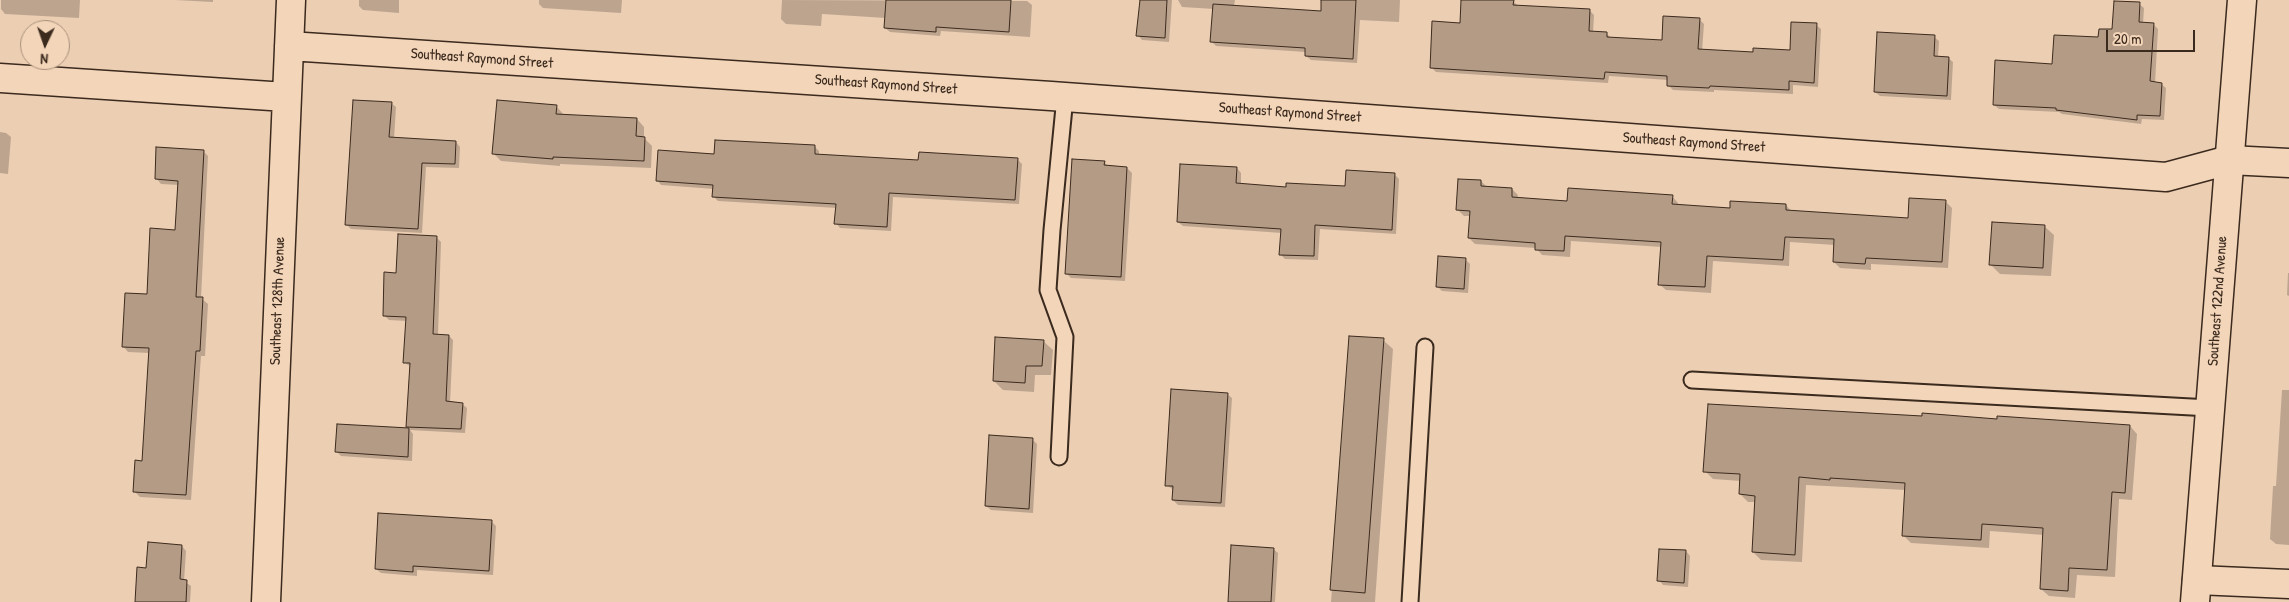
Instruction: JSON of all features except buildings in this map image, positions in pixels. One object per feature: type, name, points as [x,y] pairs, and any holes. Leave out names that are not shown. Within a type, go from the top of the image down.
[{"type":"street","name":"Southeast 128th Avenue","points":[[266,602],[291,0]]},
{"type":"street","name":"Southeast 122nd Avenue","points":[[2196,591],[2242,0]]},
{"type":"street","name":"Southeast Raymond Street","points":[[289,46],[1065,97],[2166,177],[2229,160],[2289,163]]},
{"type":"street","points":[[0,78],[286,97]]},
{"type":"street","points":[[2196,591],[2289,584]]},
{"type":"lane","points":[[1059,457],[1065,337],[1048,290],[1065,97]]},
{"type":"lane","points":[[1410,602],[1425,346]]},
{"type":"lane","points":[[1692,380],[2210,408]]}]
